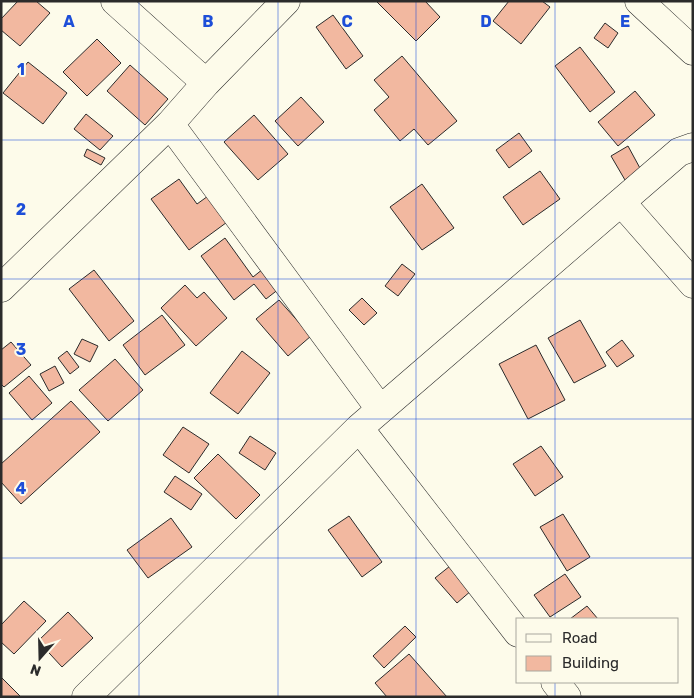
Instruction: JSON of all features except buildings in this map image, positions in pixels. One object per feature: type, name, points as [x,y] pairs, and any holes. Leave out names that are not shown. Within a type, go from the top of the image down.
[{"type":"street","points":[[115,1],[206,82]]},
{"type":"street","points":[[1,288],[170,124],[206,82],[286,1]]},
{"type":"street","points":[[639,1],[693,52]]},
{"type":"street","points":[[170,124],[380,409]]},
{"type":"street","points":[[86,697],[359,428],[679,152],[693,147]]},
{"type":"street","points":[[621,202],[693,284]]},
{"type":"street","points":[[359,428],[516,630]]},
{"type":"street","points":[[556,683],[567,697]]}]
